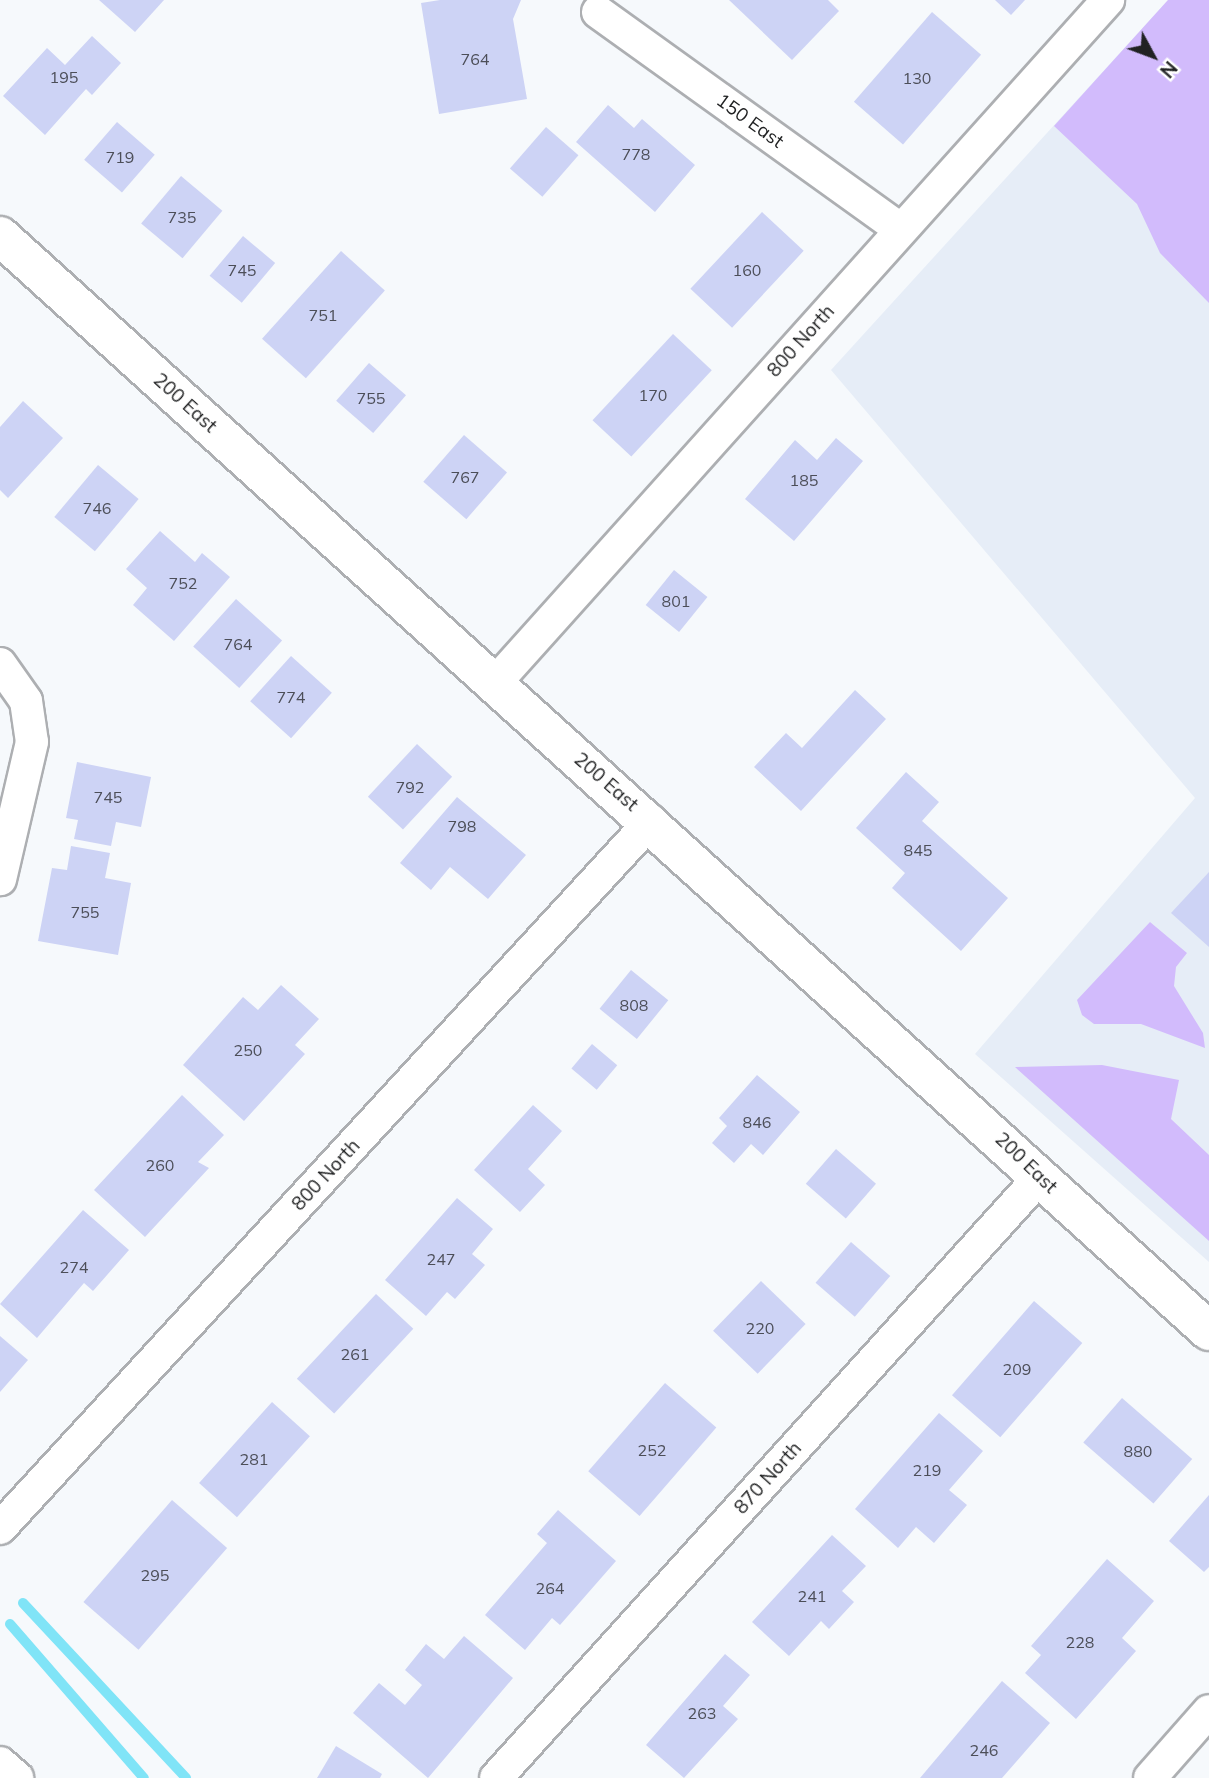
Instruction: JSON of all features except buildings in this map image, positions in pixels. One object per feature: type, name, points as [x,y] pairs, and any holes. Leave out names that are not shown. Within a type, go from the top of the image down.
[{"type":"main road","name":"200 East","points":[[0,236],[651,821],[1209,1331]]},
{"type":"street","name":"800 North","points":[[495,683],[1108,0]]},
{"type":"street","name":"150 East","points":[[598,12],[901,230]]},
{"type":"street","points":[[0,664],[26,701],[32,742],[0,879]]},
{"type":"street","name":"800 North","points":[[0,1528],[651,821]]},
{"type":"street","name":"870 North","points":[[496,1778],[1040,1177]]},
{"type":"street","points":[[1150,1778],[1209,1711]]},
{"type":"street","points":[[0,1763],[17,1778]]},
{"type":"shaded area","points":[[1168,0],[1209,0],[1209,1262],[975,1054],[1195,798],[831,370]]},
{"type":"shaded area","points":[[1168,0],[1209,0],[1209,303],[1160,253],[1137,204],[1054,126]]},
{"type":"shaded area","points":[[1150,922],[1187,953],[1176,967],[1174,986],[1203,1033],[1205,1048],[1141,1024],[1094,1024],[1082,1015],[1077,1000]]},
{"type":"shaded area","points":[[1102,1065],[1179,1080],[1171,1119],[1209,1155],[1209,1241],[1015,1067]]},
{"type":"waterway","points":[[23,1603],[186,1778]]},
{"type":"waterway","points":[[10,1624],[144,1778]]}]
